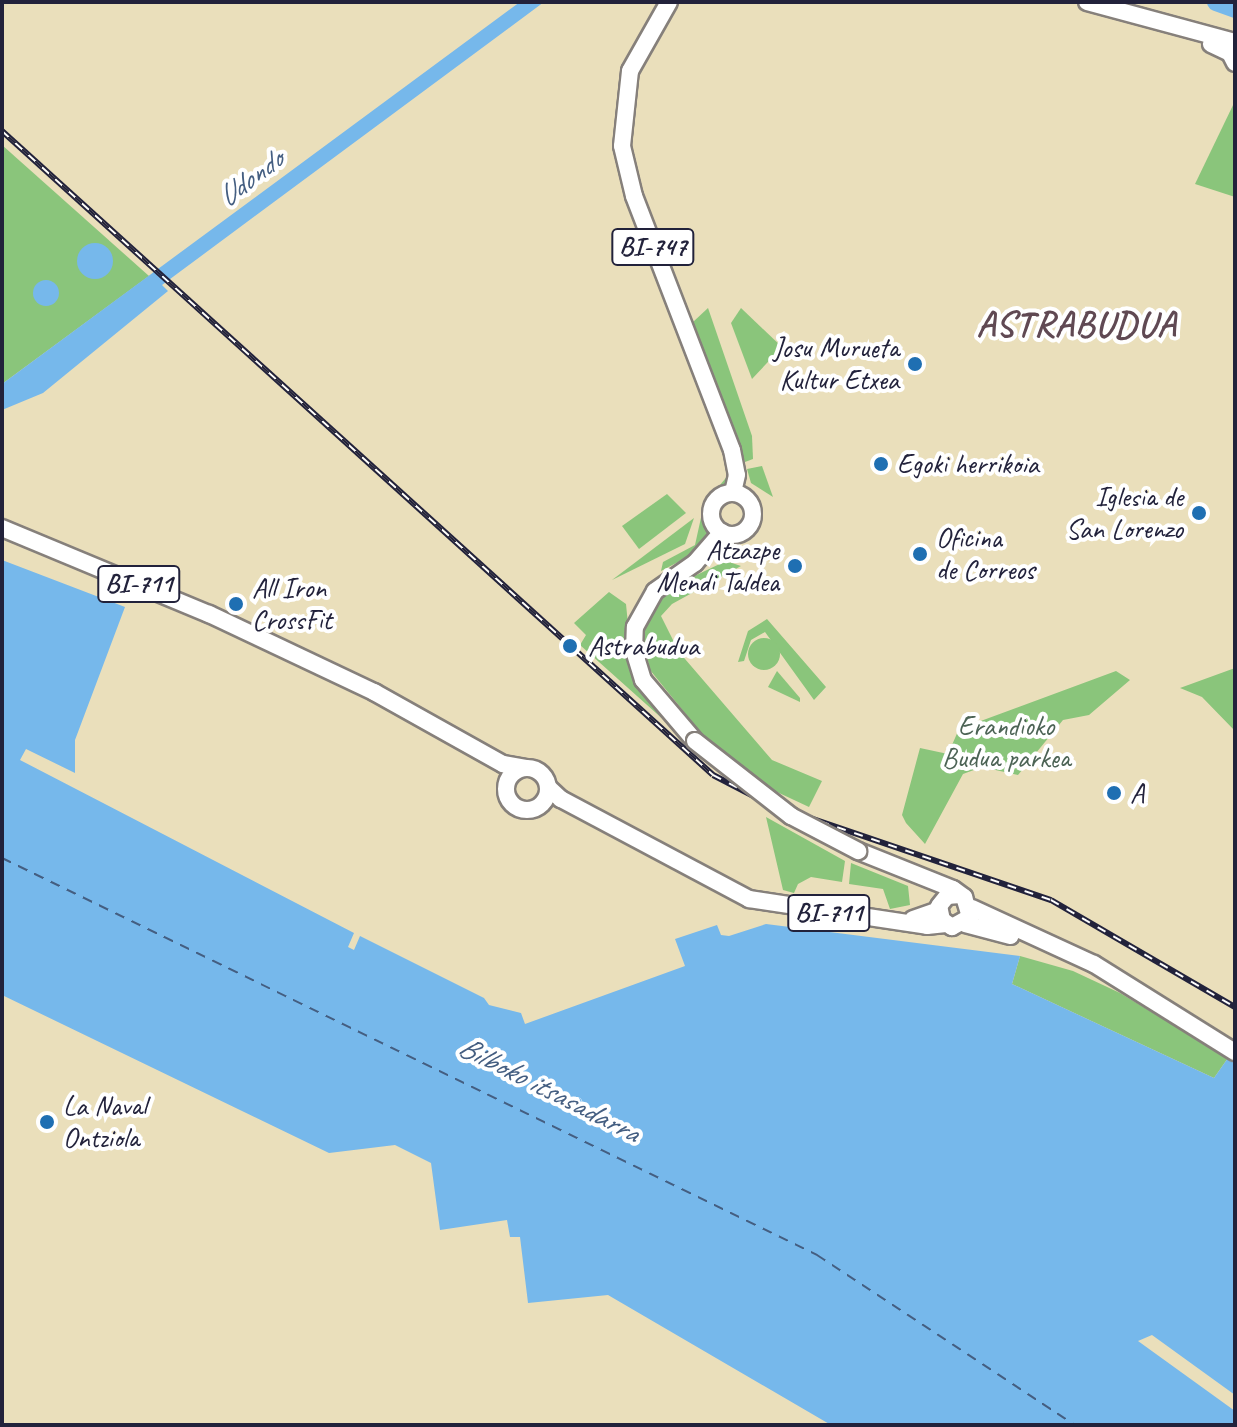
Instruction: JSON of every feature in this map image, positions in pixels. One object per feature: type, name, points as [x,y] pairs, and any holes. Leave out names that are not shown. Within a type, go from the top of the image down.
[{"type":"main road","name":"BI-747","points":[[669,2],[630,71],[622,146],[634,196],[732,450],[737,475],[733,493],[750,503],[751,522],[736,534],[722,532],[695,563],[655,591],[635,627],[634,651],[643,680],[695,741],[791,816],[858,851],[960,895]]},
{"type":"main road","points":[[1087,2],[1235,42]]},
{"type":"main road","points":[[1151,19],[1221,47],[1235,63]]},
{"type":"main road","points":[[722,532],[712,520],[712,507],[720,496],[733,493]]},
{"type":"main road","name":"BI-711","points":[[2,528],[306,659],[509,767],[526,768],[543,775],[548,787],[583,810],[716,883],[773,901],[922,919],[942,912],[960,895],[972,908],[1140,990],[1235,1052]]},
{"type":"main road","name":"BI-711","points":[[477,749],[506,785],[507,798],[517,808],[583,810]]},
{"type":"main road","points":[[506,785],[513,773],[526,768]]},
{"type":"main road","points":[[537,808],[548,787]]},
{"type":"main road","points":[[924,878],[942,912]]},
{"type":"main road","points":[[965,924],[972,908]]},
{"type":"main road","name":"BI-711","points":[[942,912],[965,924],[1047,942]]},
{"type":"green space","points":[[1235,101],[1235,197],[1195,184]]},
{"type":"green space","points":[[2,145],[149,276],[2,384]]},
{"type":"green space","points":[[708,308],[752,436],[753,459],[745,462],[693,322]]},
{"type":"green space","points":[[741,308],[782,347],[752,379],[731,323]]},
{"type":"green space","points":[[762,466],[773,497],[751,483],[747,469]]},
{"type":"green space","points":[[730,473],[729,482],[709,505],[708,536],[699,551],[661,571],[663,562],[695,545],[704,504]]},
{"type":"green space","points":[[667,494],[686,513],[639,549],[622,526]]},
{"type":"green space","points":[[694,518],[685,544],[612,580]]},
{"type":"green space","points":[[726,561],[741,566],[672,604],[661,616],[679,652],[772,760],[822,781],[809,807],[762,785],[706,739],[650,670],[643,639],[650,610],[667,589]]},
{"type":"green space","points":[[609,592],[626,604],[633,675],[675,730],[580,645],[586,635],[574,623]]},
{"type":"green space","points":[[767,619],[826,687],[814,700],[765,632],[751,640],[744,661],[738,662],[748,631]]},
{"type":"green space","points":[[764,638],[776,642],[780,654],[776,666],[764,670],[752,666],[748,654],[752,642]]},
{"type":"green space","points":[[1235,668],[1235,731],[1202,697],[1180,688]]},
{"type":"green space","points":[[777,671],[800,698],[800,702],[768,687]]},
{"type":"green space","name":"Erandioko Budua parkea","points":[[1116,671],[1130,680],[1089,715],[1063,720],[1018,775],[982,767],[963,774],[925,844],[906,823],[902,815],[920,748],[948,754],[959,729]]},
{"type":"green space","points":[[766,817],[845,861],[842,882],[811,877],[798,884],[794,893],[783,890]]},
{"type":"green space","points":[[851,863],[908,886],[910,905],[890,909],[883,889],[849,884]]},
{"type":"green space","points":[[1020,956],[1073,971],[1120,993],[1228,1058],[1214,1078],[1012,984]]},
{"type":"water","points":[[520,2],[544,2],[162,285],[168,291],[43,393],[2,410],[2,384]]},
{"type":"water","points":[[95,243],[107,249],[113,261],[107,273],[95,279],[83,273],[77,261],[83,249]]},
{"type":"water","points":[[46,280],[55,284],[59,293],[55,302],[46,306],[37,302],[33,293],[37,284]]},
{"type":"water","name":"Bilboko itsasadarra","points":[[2,560],[125,607],[75,740],[75,773],[26,749],[20,760],[354,933],[348,947],[354,950],[360,936],[484,998],[489,1005],[521,1013],[525,1024],[685,966],[675,939],[717,925],[721,935],[729,936],[766,924],[1020,956],[1012,984],[1214,1078],[1228,1058],[1235,1062],[1235,1395],[1152,1335],[1138,1341],[1235,1411],[1235,1425],[831,1425],[608,1295],[528,1303],[520,1237],[510,1237],[507,1220],[440,1230],[431,1163],[395,1145],[329,1153],[2,995]]},
{"type":"waterway","name":"Udondo","points":[[1216,2],[1235,9]]},
{"type":"ferry route","points":[[2,858],[817,1255],[1075,1425]]},
{"type":"railway","points":[[2,131],[713,775],[769,804],[1051,900],[1235,1007]]},
{"type":"place","name":"Josu Murueta Kultur Etxea","points":[[915,364]]},
{"type":"place","name":"Egoki herrikoia","points":[[881,464]]},
{"type":"place","name":"Iglesia de San Lorenzo","points":[[1199,513]]},
{"type":"place","name":"Oficina de Correos","points":[[920,554]]},
{"type":"place","name":"Atzazpe Mendi Taldea","points":[[795,566]]},
{"type":"place","name":"All Iron CrossFit","points":[[236,604]]},
{"type":"place","name":"Astrabudua","points":[[570,646]]},
{"type":"place","name":"A","points":[[1114,793]]},
{"type":"place","name":"La Naval Ontziola","points":[[47,1122]]},
{"type":"district","name":"ASTRABUDUA","points":[[1077,325]]}]
